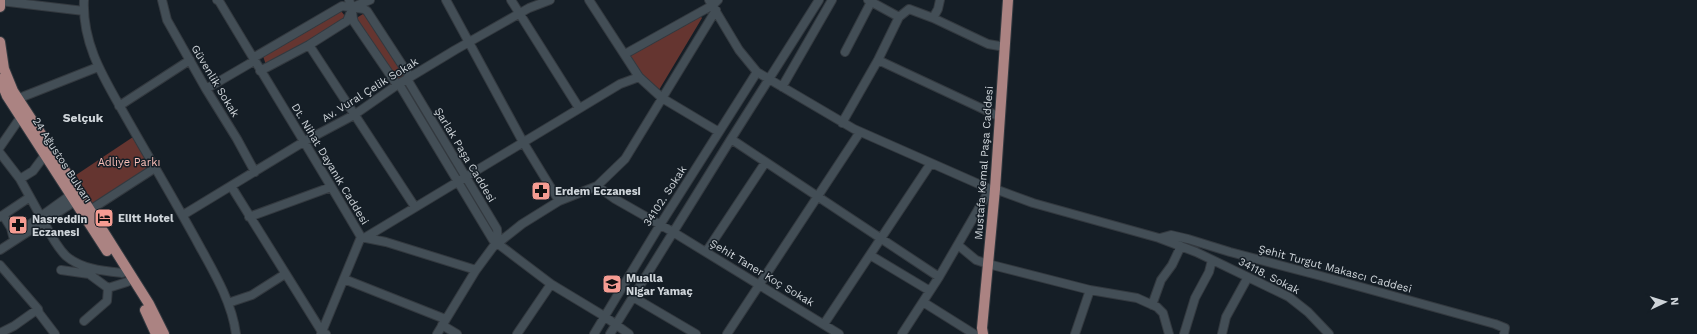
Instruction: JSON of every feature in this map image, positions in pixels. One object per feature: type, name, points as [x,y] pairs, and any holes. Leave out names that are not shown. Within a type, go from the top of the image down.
[{"type":"main road","name":"Mustafa Kemal Paşa Caddesi","points":[[979,332],[988,264],[992,189],[1000,117],[1008,0]]},
{"type":"main road","points":[[0,1],[0,7]]},
{"type":"main road","name":"24 Ağustos Bulvarı","points":[[0,42],[8,98],[77,195],[146,312],[156,334]]},
{"type":"main road","name":"24 Ağustos Bulvarı","points":[[0,79],[8,98],[20,118],[45,155],[77,195]]},
{"type":"main road","points":[[77,195],[90,210],[149,304],[164,334]]},
{"type":"street","points":[[84,0],[84,11],[89,44],[98,67],[183,215],[212,269],[228,303],[236,334]]},
{"type":"street","name":"Güvenlik Sokak","points":[[162,0],[167,20],[255,172]]},
{"type":"street","name":"Dt. Nihat Dayanık Caddesi","points":[[218,0],[260,71],[363,237],[476,270]]},
{"type":"street","points":[[206,89],[342,6],[370,0]]},
{"type":"street","points":[[446,0],[523,142],[559,201]]},
{"type":"street","points":[[511,0],[579,108]]},
{"type":"street","name":"Av. Vural Çelik Sokak","points":[[183,215],[305,142],[354,115],[398,84],[469,42],[520,15],[529,8],[550,0]]},
{"type":"street","points":[[589,0],[639,77],[662,98],[719,132]]},
{"type":"street","points":[[782,87],[832,0]]},
{"type":"street","points":[[933,18],[938,9],[940,0]]},
{"type":"street","points":[[0,1],[84,11]]},
{"type":"street","points":[[845,52],[869,1],[899,17]]},
{"type":"street","points":[[610,334],[816,2]]},
{"type":"street","points":[[260,71],[309,45],[347,21],[351,4]]},
{"type":"street","name":"Şarlak Paşa Caddesi","points":[[498,243],[497,230],[367,11],[351,4],[352,18],[354,22],[398,84],[490,236],[498,243],[551,284],[604,316],[629,334]]},
{"type":"street","points":[[625,54],[714,4]]},
{"type":"street","points":[[437,334],[476,270],[488,253],[498,243],[522,224],[559,201],[597,186],[625,159],[662,98],[714,4]]},
{"type":"street","name":"Şehit Turgut Makascı Caddesi","points":[[714,4],[739,50],[757,72],[842,123],[992,189],[1033,203],[1159,238],[1212,260]]},
{"type":"street","points":[[842,123],[878,60],[899,17],[909,9],[933,18],[988,44],[1005,47]]},
{"type":"street","points":[[309,45],[415,207]]},
{"type":"street","points":[[120,106],[190,60]]},
{"type":"street","points":[[878,60],[1000,117]]},
{"type":"street","points":[[8,98],[98,67]]},
{"type":"street","name":"34102. Sokak","points":[[594,334],[660,224],[757,72]]},
{"type":"street","points":[[323,333],[344,279],[363,237],[620,84],[639,77]]},
{"type":"street","points":[[0,147],[20,118]]},
{"type":"street","points":[[727,334],[860,132]]},
{"type":"street","points":[[731,139],[939,276]]},
{"type":"street","points":[[0,153],[20,179],[42,220],[66,255],[75,262],[96,270],[124,277]]},
{"type":"street","points":[[20,179],[33,171],[45,155]]},
{"type":"street","points":[[706,252],[765,162]]},
{"type":"street","points":[[824,324],[931,163]]},
{"type":"street","points":[[90,210],[155,168]]},
{"type":"street","points":[[231,186],[323,333]]},
{"type":"street","name":"Şehit Taner Koç Sokak","points":[[597,186],[615,199],[660,224],[824,324],[833,333]]},
{"type":"street","points":[[249,217],[331,187]]},
{"type":"street","points":[[902,334],[992,189]]},
{"type":"street","points":[[0,249],[77,195]]},
{"type":"street","points":[[13,236],[2,216],[30,197]]},
{"type":"street","points":[[0,249],[13,236],[42,220]]},
{"type":"street","name":"Şehit Turgut Makascı Caddesi","points":[[1159,238],[1171,235],[1188,239],[1230,252],[1321,276],[1505,331]]},
{"type":"street","points":[[958,245],[976,260],[988,264],[1090,290],[1137,298],[1152,305],[1163,313],[1169,334]]},
{"type":"street","points":[[1152,305],[1161,280],[1172,266],[1181,246]]},
{"type":"street","points":[[870,255],[930,291]]},
{"type":"street","points":[[1184,334],[1195,298],[1209,272],[1212,260]]},
{"type":"street","name":"34118. Sokak","points":[[1212,260],[1298,303],[1329,334]]},
{"type":"street","points":[[0,265],[38,309],[39,313],[55,334]]},
{"type":"street","points":[[61,270],[89,274],[108,288]]},
{"type":"street","points":[[228,303],[252,295],[286,274]]},
{"type":"street","points":[[108,288],[124,277]]},
{"type":"street","points":[[1222,334],[1226,317],[1248,277]]},
{"type":"street","points":[[344,279],[444,322],[457,334]]},
{"type":"street","points":[[517,334],[551,284]]},
{"type":"street","points":[[84,321],[108,301],[108,288]]},
{"type":"street","points":[[1075,334],[1090,290]]},
{"type":"street","points":[[633,297],[696,334]]},
{"type":"street","points":[[923,302],[979,332]]},
{"type":"street","points":[[2,333],[38,309]]},
{"type":"green space","points":[[341,11],[345,16],[345,20],[266,65],[263,56]]},
{"type":"green space","points":[[363,14],[403,72],[403,78],[398,80],[357,21],[358,17]]},
{"type":"green space","points":[[699,14],[702,18],[659,90],[641,75],[630,55]]},
{"type":"green space","points":[[408,87],[459,171],[457,172],[406,88]]},
{"type":"green space","name":"Adliye Parkı","points":[[136,135],[155,168],[93,204],[76,175]]},
{"type":"place","name":"Erdem Eczanesi","points":[[541,191]]},
{"type":"place","name":"Elitt Hotel","points":[[104,218]]},
{"type":"place","name":"Nasreddin Eczanesi","points":[[18,225]]},
{"type":"place","name":"Mualla Nigar Yamaç","points":[[612,284]]},
{"type":"district","name":"Selçuk","points":[[83,118]]}]
